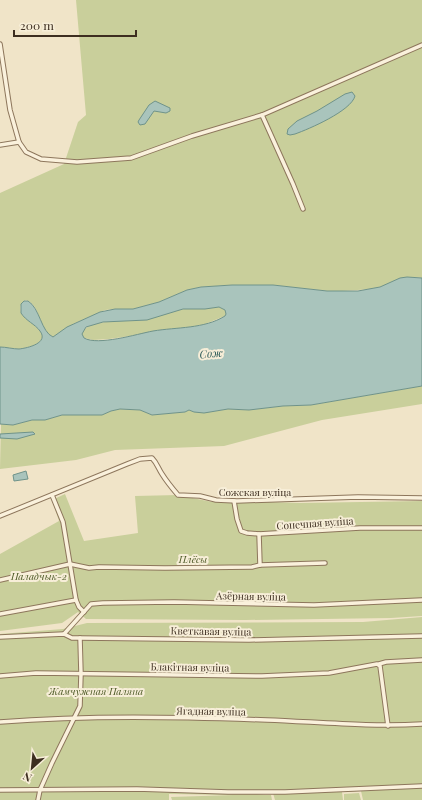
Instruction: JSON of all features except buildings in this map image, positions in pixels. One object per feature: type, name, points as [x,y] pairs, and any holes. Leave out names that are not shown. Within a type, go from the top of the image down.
[{"type":"street","points":[[0,44],[10,110],[19,142],[26,152],[41,159],[68,162],[131,158],[192,136],[262,115],[422,45]]},
{"type":"street","points":[[262,115],[303,209]]},
{"type":"street","points":[[0,145],[19,142]]},
{"type":"street","name":"Сожская вуліца","points":[[0,516],[140,459],[152,458],[157,463],[170,486],[178,495],[200,496],[216,500],[234,501],[358,497],[422,498]]},
{"type":"street","points":[[52,495],[63,522],[76,600],[79,607],[84,612]]},
{"type":"street","name":"Сонечная вуліца","points":[[234,501],[241,531],[247,533],[259,534],[360,528],[422,528]]},
{"type":"street","points":[[259,534],[260,565]]},
{"type":"street","points":[[0,580],[70,564],[88,568],[99,566],[201,568],[326,563]]},
{"type":"street","points":[[0,614],[76,600]]},
{"type":"street","name":"Азёрная вуліца","points":[[64,634],[92,604],[174,602],[314,605],[422,600]]},
{"type":"street","name":"Кветкавая вуліца","points":[[0,638],[64,634],[72,638],[250,640],[422,636]]},
{"type":"street","points":[[38,800],[40,790],[80,706],[80,638]]},
{"type":"street","name":"Блакітная вуліца","points":[[0,676],[36,673],[262,676],[329,673],[371,664],[422,660]]},
{"type":"street","points":[[379,664],[388,726]]},
{"type":"street","name":"Ягадная вуліца","points":[[0,722],[74,718],[219,719],[388,726],[422,724]]},
{"type":"street","points":[[0,790],[137,789],[285,792],[338,788],[422,786]]},
{"type":"green space","points":[[76,0],[422,0],[422,278],[415,277],[373,289],[342,291],[327,291],[273,285],[201,287],[187,290],[159,302],[133,309],[105,310],[73,324],[53,337],[48,334],[42,324],[35,307],[26,300],[21,305],[21,313],[36,326],[42,335],[42,339],[40,342],[32,346],[23,348],[17,349],[0,347],[0,193],[64,164],[78,122],[86,115]]},
{"type":"green space","points":[[219,307],[225,310],[225,316],[205,324],[192,327],[109,339],[93,340],[84,338],[81,334],[91,325],[99,323],[142,320],[184,309]]},
{"type":"green space","points":[[422,386],[422,404],[322,420],[224,446],[115,450],[76,460],[0,469],[1,424],[13,425],[32,420],[45,420],[62,415],[102,415],[120,409],[140,410],[152,415],[185,412],[189,410],[194,412],[210,412],[228,409],[249,410],[283,406],[311,405]]},
{"type":"green space","name":"Плёсы","points":[[65,494],[84,541],[138,533],[135,496],[178,495],[212,502],[234,501],[300,503],[422,501],[422,616],[391,618],[246,620],[86,619],[78,612],[62,623],[0,631],[0,554],[59,521],[52,500]]},
{"type":"green space","name":"Жамчужная Паляна","points":[[422,617],[422,800],[363,800],[361,791],[342,792],[343,800],[275,800],[273,793],[257,795],[271,795],[272,800],[172,800],[171,797],[233,795],[169,794],[169,800],[0,800],[0,634],[63,629],[87,623],[363,622]]},
{"type":"green space","points":[[359,793],[361,800],[344,800],[344,794]]},
{"type":"water","points":[[352,92],[355,96],[352,102],[346,108],[329,119],[301,132],[290,135],[287,134],[288,129],[297,121],[345,94]]},
{"type":"water","points":[[155,101],[170,108],[170,111],[166,113],[154,111],[145,124],[140,125],[138,122],[139,120],[149,105]]},
{"type":"water","name":"Сож","points":[[400,278],[422,278],[422,386],[311,405],[283,406],[249,410],[228,409],[204,413],[189,410],[185,412],[152,415],[140,410],[120,409],[102,415],[62,415],[45,420],[32,420],[13,425],[0,424],[0,347],[17,349],[23,348],[32,346],[40,342],[42,339],[42,335],[36,326],[21,313],[21,304],[24,301],[28,301],[32,304],[46,330],[53,337],[67,327],[100,312],[115,309],[133,309],[159,302],[187,290],[201,287],[273,285],[327,291],[358,291],[380,287]],"holes":[[[219,307],[225,310],[225,316],[217,320],[190,327],[153,331],[128,337],[98,341],[84,338],[82,334],[86,327],[103,322],[147,320],[183,309],[205,309]]]},
{"type":"water","points":[[33,432],[35,434],[17,439],[0,438],[0,434]]},
{"type":"water","points":[[26,471],[28,479],[14,481],[13,475]]},
{"type":"park label","name":"Наладчык-2","points":[[39,576]]}]
